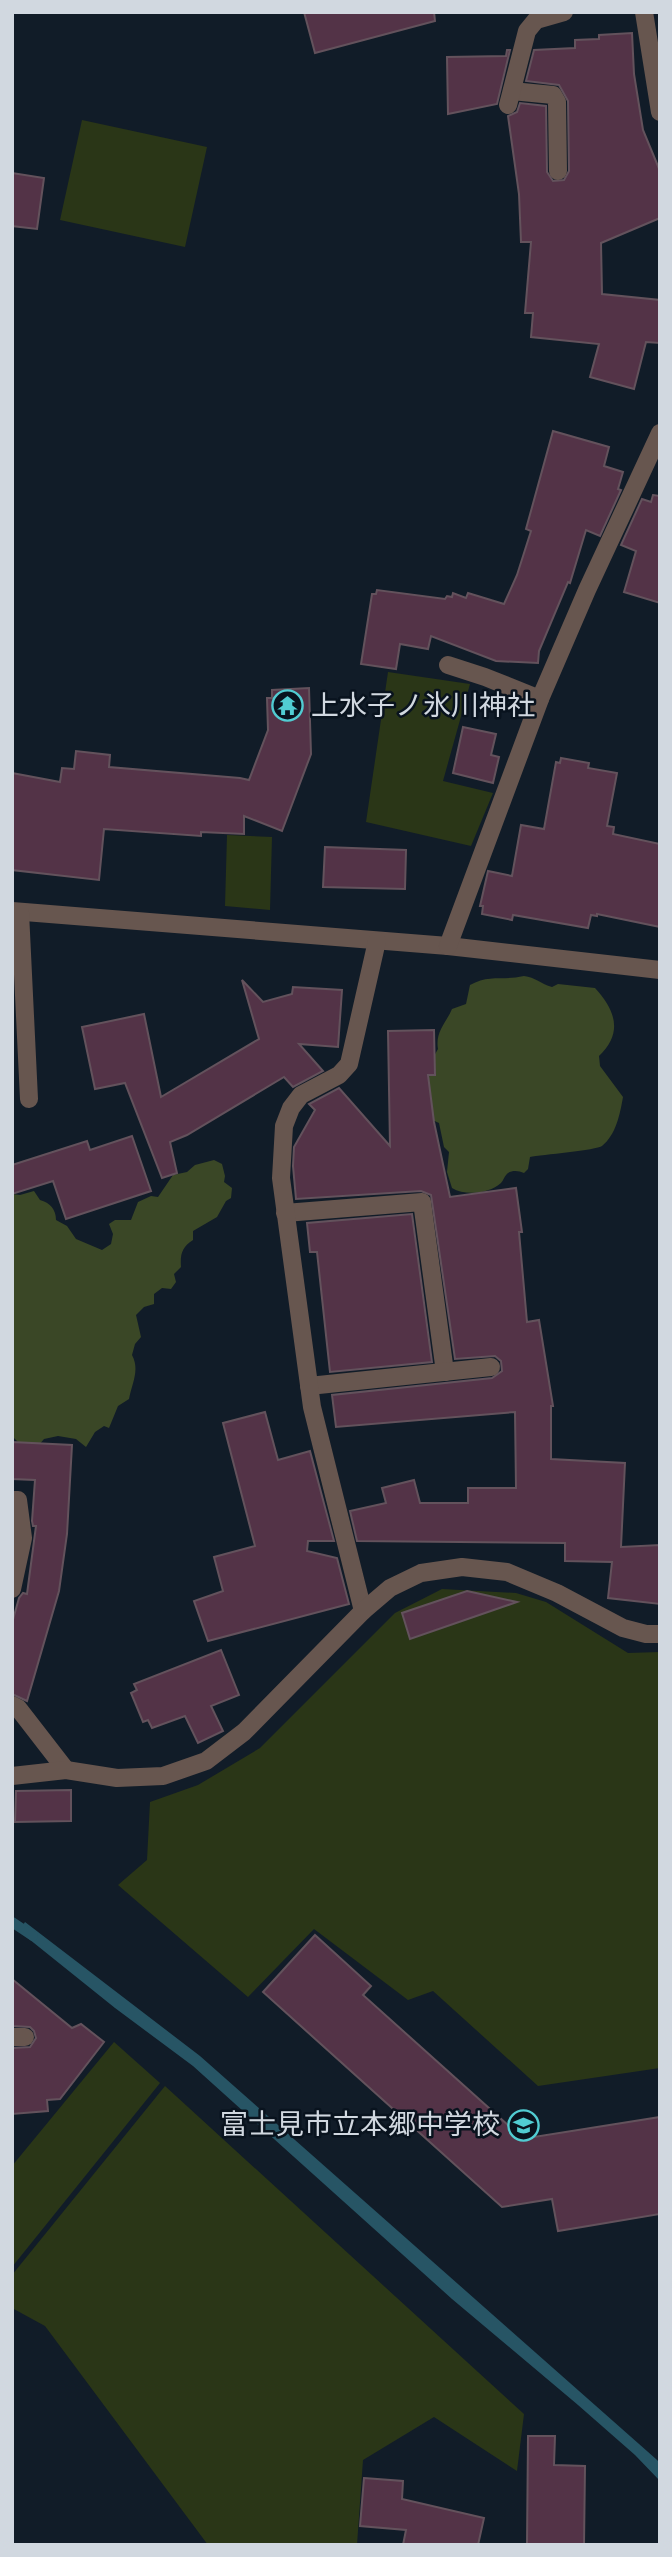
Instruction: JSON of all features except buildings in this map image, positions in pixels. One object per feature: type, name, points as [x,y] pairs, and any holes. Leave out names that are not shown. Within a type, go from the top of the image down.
[{"type":"street","points":[[558,171],[557,102],[553,95],[510,98],[527,31],[536,20],[564,12]]},
{"type":"street","points":[[644,12],[660,111]]},
{"type":"street","points":[[448,946],[540,699],[660,433]]},
{"type":"street","points":[[448,665],[540,699]]},
{"type":"street","points":[[29,1099],[16,911],[448,946],[660,970]]},
{"type":"street","points":[[363,1611],[312,1407],[281,1178],[284,1126],[291,1108],[301,1095],[339,1075],[349,1063],[377,941]]},
{"type":"street","points":[[285,1213],[422,1202],[445,1372]]},
{"type":"street","points":[[309,1386],[491,1367]]},
{"type":"street","points":[[12,1500],[18,1500],[23,1538],[12,1589]]},
{"type":"street","points":[[12,1776],[66,1770],[117,1778],[163,1776],[206,1760],[244,1732],[363,1611],[390,1588],[421,1573],[462,1567],[507,1572],[557,1592],[624,1628],[646,1634],[660,1634]]},
{"type":"street","points":[[12,1705],[18,1708],[66,1770]]},
{"type":"green space","points":[[82,120],[207,147],[185,247],[60,220]]},
{"type":"green space","points":[[388,672],[470,684],[443,781],[493,793],[471,846],[366,822]]},
{"type":"green space","points":[[227,835],[272,837],[270,910],[225,906]]},
{"type":"green space","points":[[524,976],[552,987],[558,984],[595,988],[608,1005],[614,1030],[607,1047],[599,1056],[600,1066],[623,1097],[619,1117],[611,1136],[598,1148],[530,1157],[528,1169],[524,1173],[510,1172],[501,1183],[490,1190],[470,1193],[457,1191],[452,1188],[447,1172],[449,1152],[444,1147],[439,1123],[430,1119],[429,1074],[438,1049],[440,1033],[452,1009],[466,1004],[470,985],[490,979]]},
{"type":"green space","points":[[214,1160],[222,1164],[224,1182],[232,1188],[231,1198],[226,1201],[217,1217],[193,1231],[193,1240],[182,1251],[181,1267],[174,1274],[176,1282],[171,1289],[162,1288],[154,1294],[154,1304],[144,1307],[136,1315],[141,1337],[135,1344],[132,1355],[135,1371],[129,1399],[118,1406],[109,1428],[104,1426],[95,1432],[86,1447],[76,1439],[58,1436],[44,1439],[38,1446],[22,1446],[12,1436],[12,1194],[34,1191],[40,1200],[52,1207],[56,1220],[67,1226],[76,1239],[102,1250],[111,1244],[113,1234],[109,1224],[115,1220],[131,1220],[138,1202],[151,1196],[158,1197],[173,1175]]},
{"type":"green space","name":"富士見市立本郷中学校","points":[[442,1589],[516,1593],[546,1602],[628,1653],[660,1652],[660,2068],[538,2086],[433,1991],[408,2000],[314,1929],[248,1997],[118,1885],[147,1860],[150,1802],[198,1785],[260,1748],[395,1613]]},
{"type":"green space","points":[[114,2042],[160,2083],[12,2267],[12,2166]]},
{"type":"green space","points":[[165,2086],[524,2414],[517,2471],[434,2417],[363,2460],[357,2545],[208,2545],[45,2326],[12,2308],[12,2275]]},
{"type":"water","points":[[25,1922],[200,2056],[656,2459],[660,2463],[660,2481],[635,2455],[452,2299],[193,2066],[19,1931]]},
{"type":"waterway","points":[[12,1922],[33,1936]]},
{"type":"place","name":"上水子ノ氷川神社","points":[[288,706]]},
{"type":"place","name":"富士見市立本郷中学校","points":[[523,2125]]}]
